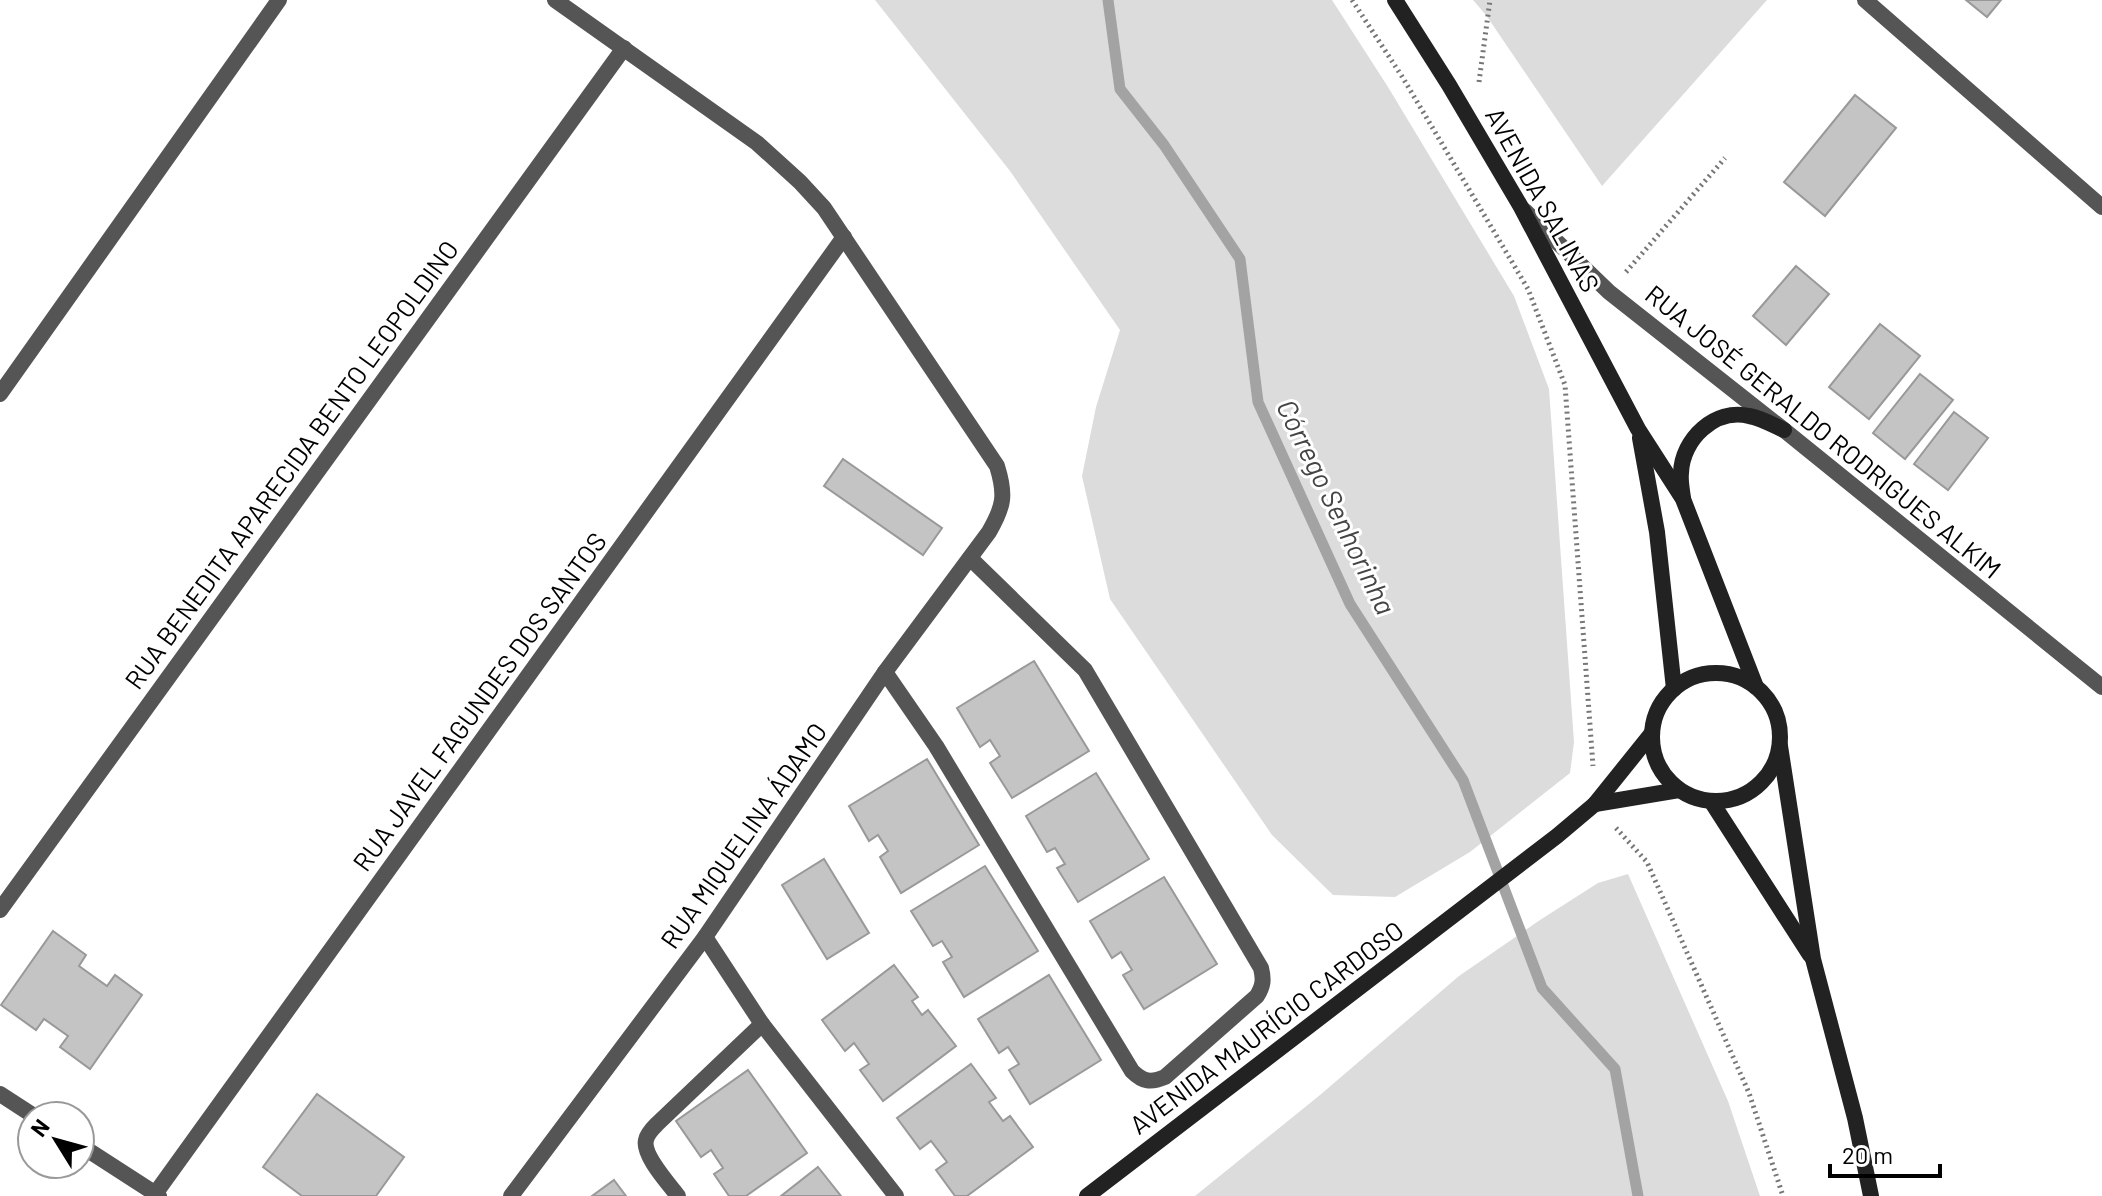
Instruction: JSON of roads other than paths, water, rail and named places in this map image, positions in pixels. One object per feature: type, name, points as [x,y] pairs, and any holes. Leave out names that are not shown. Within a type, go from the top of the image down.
[{"type":"street","points":[[0,394],[279,0]]},
{"type":"street","points":[[555,0],[757,143],[800,182],[824,208],[844,237]]},
{"type":"street","name":"AVENIDA SALINAS","points":[[1395,0],[1521,207],[1638,429],[1683,499],[1756,687]]},
{"type":"street","points":[[1865,0],[2102,207]]},
{"type":"street","name":"RUA BENEDITA APARECIDA BENTO LEOPOLDINO","points":[[0,910],[624,48]]},
{"type":"street","name":"RUA JOSÉ GERALDO RODRIGUES ALKIM","points":[[1521,207],[1609,292],[2102,687]]},
{"type":"street","name":"RUA MIQUELINA ÁDAMO","points":[[511,1196],[705,937],[885,672],[998,515],[1004,496],[997,466],[844,237]]},
{"type":"street","name":"RUA JAVEL FAGUNDES DOS SANTOS","points":[[157,1195],[844,237]]},
{"type":"street","points":[[1683,499],[1681,471],[1686,451],[1697,433],[1712,421],[1731,414],[1750,416],[1784,430]]},
{"type":"street","name":"AVENIDA SALINAS","points":[[1638,429],[1657,532],[1674,689]]},
{"type":"street","points":[[885,672],[936,746],[1132,1071],[1141,1080],[1154,1082],[1165,1077],[1257,996],[1264,978],[1261,968],[1085,670],[970,558]]},
{"type":"street","points":[[1780,746],[1774,765],[1748,793],[1730,800],[1711,801],[1694,798],[1679,790],[1664,774],[1654,754],[1652,733],[1663,701],[1674,689],[1693,678],[1715,673],[1736,676],[1756,687],[1768,698],[1776,713],[1813,959],[1855,1118],[1871,1196]]},
{"type":"street","name":"AVENIDA MAURÍCIO CARDOSO","points":[[1087,1196],[1557,836],[1595,804],[1652,733]]},
{"type":"street","points":[[1595,804],[1679,790]]},
{"type":"street","points":[[1711,801],[1813,959]]},
{"type":"street","points":[[705,937],[762,1024],[896,1196]]},
{"type":"street","points":[[678,1196],[651,1160],[646,1139],[657,1124],[762,1024]]},
{"type":"street","points":[[96,1155],[157,1195]]},
{"type":"waterway","name":"Córrego Senhorinha","points":[[1108,0],[1120,89],[1164,145],[1240,259],[1258,402],[1350,604],[1463,780],[1542,988],[1615,1069],[1638,1196]]}]
